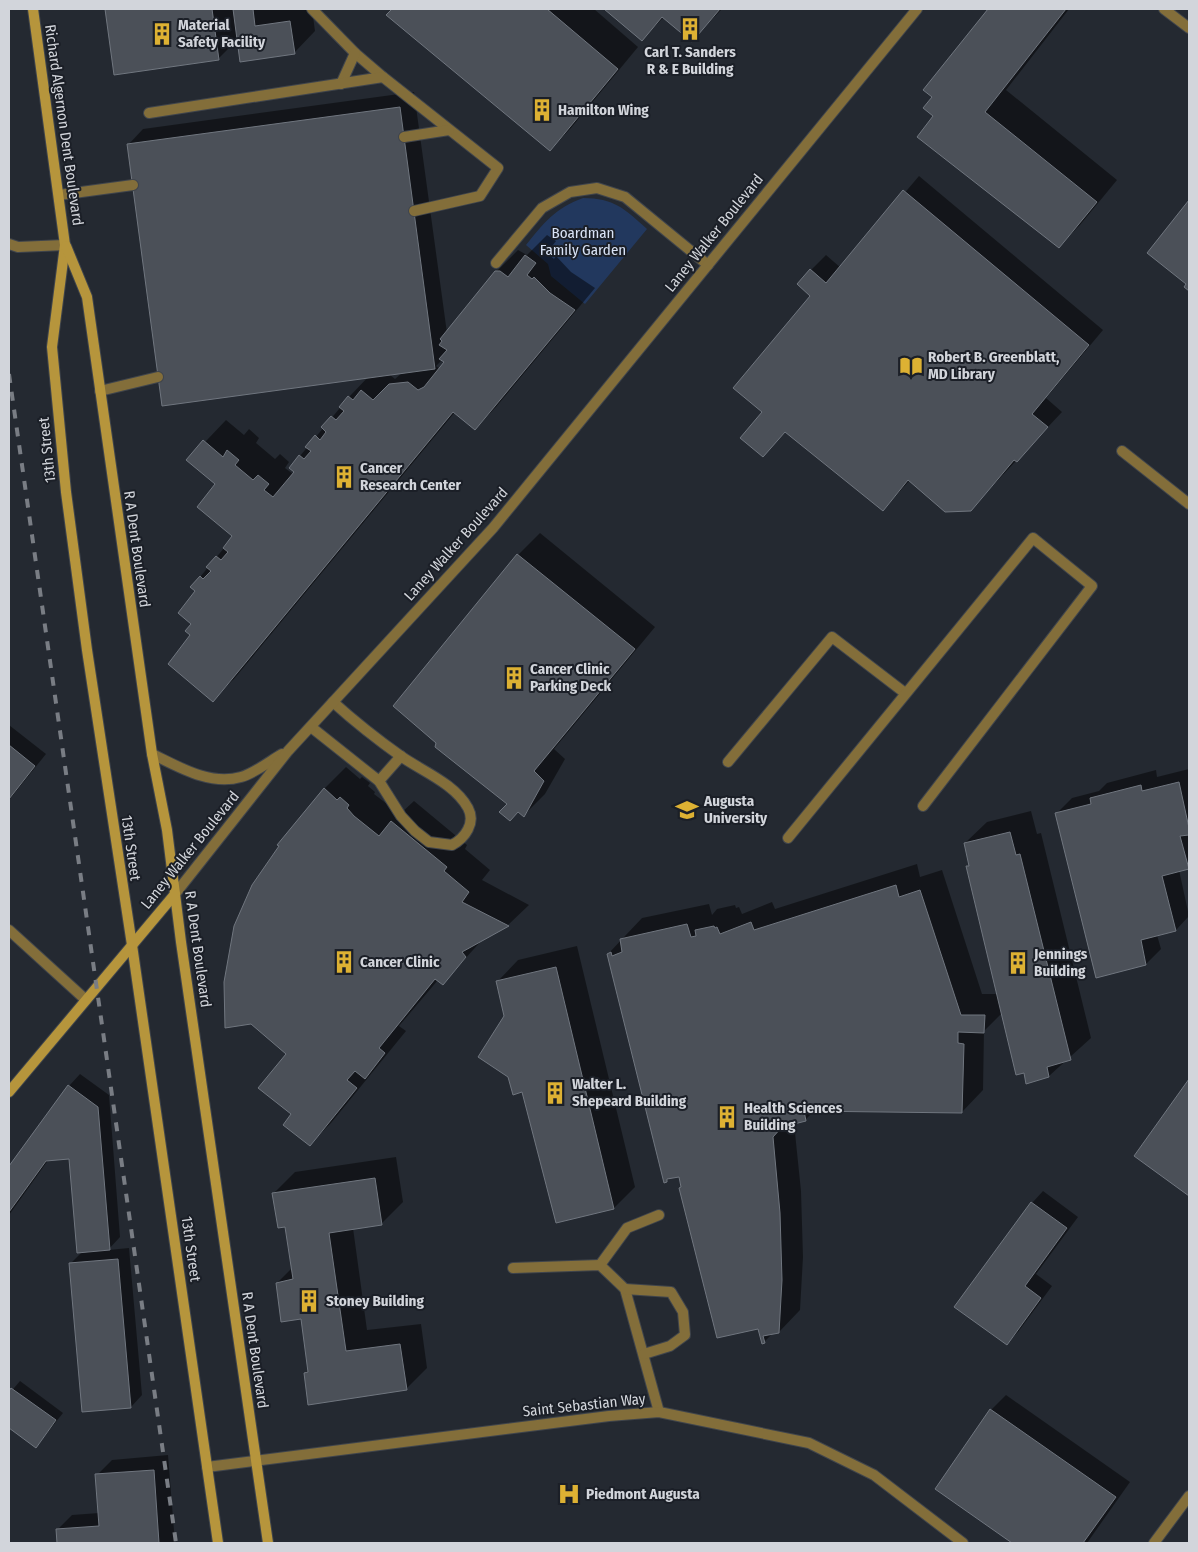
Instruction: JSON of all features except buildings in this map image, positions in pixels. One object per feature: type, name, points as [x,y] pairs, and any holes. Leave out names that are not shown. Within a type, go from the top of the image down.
[{"type":"main road","name":"Richard Algernon Dent Boulevard","points":[[33,9],[65,245]]},
{"type":"main road","name":"R A Dent Boulevard","points":[[65,245],[88,297],[152,754],[168,830],[175,894],[268,1543]]},
{"type":"main road","name":"13th Street","points":[[65,245],[52,347],[66,492],[87,650],[132,945],[218,1543]]},
{"type":"main road","name":"Laney Walker Boulevard","points":[[9,1092],[175,894]]},
{"type":"street","points":[[312,9],[355,53],[383,77],[498,168],[480,196],[414,211]]},
{"type":"street","name":"Laney Walker Boulevard","points":[[175,894],[288,751],[493,528],[917,9]]},
{"type":"street","points":[[1164,9],[1189,28]]},
{"type":"street","points":[[341,84],[355,53]]},
{"type":"street","points":[[149,113],[383,77]]},
{"type":"street","points":[[404,137],[449,130]]},
{"type":"street","points":[[59,195],[133,185]]},
{"type":"street","points":[[496,263],[542,208],[570,192],[596,188],[625,197],[708,264]]},
{"type":"street","points":[[9,244],[18,246],[65,245]]},
{"type":"street","points":[[100,391],[158,377]]},
{"type":"street","points":[[1122,451],[1189,504]]},
{"type":"street","points":[[788,838],[1032,538],[1092,586],[923,806]]},
{"type":"street","points":[[728,762],[832,637],[905,693]]},
{"type":"street","points":[[311,727],[379,781],[401,816],[429,842],[452,845],[466,834],[472,820],[469,810],[463,800],[452,789],[401,756],[333,702]]},
{"type":"street","points":[[152,754],[191,773],[224,780],[242,777],[288,751]]},
{"type":"street","points":[[379,781],[401,756]]},
{"type":"street","points":[[9,930],[86,1000]]},
{"type":"street","points":[[600,1265],[627,1228],[659,1215]]},
{"type":"street","points":[[513,1268],[600,1265],[625,1289],[659,1412]]},
{"type":"street","points":[[625,1289],[671,1292],[683,1312],[685,1335],[670,1346],[644,1354]]},
{"type":"street","name":"Saint Sebastian Way","points":[[207,1467],[609,1416],[659,1412],[809,1443],[874,1475],[963,1543]]},
{"type":"street","points":[[1154,1543],[1189,1496]]},
{"type":"green space","name":"Boardman Family Garden","points":[[583,198],[603,200],[618,206],[647,229],[585,304],[551,276],[548,264],[526,245],[557,211]]},
{"type":"railway","points":[[9,374],[176,1543]]},
{"type":"place","name":"Carl T. Sanders R & E Building","points":[[690,29]]},
{"type":"place","name":"Material Safety Facility","points":[[162,34]]},
{"type":"place","name":"Hamilton Wing","points":[[542,110]]},
{"type":"place","name":"Robert B. Greenblatt, MD Library","points":[[911,366]]},
{"type":"place","name":"Cancer Research Center","points":[[344,477]]},
{"type":"place","name":"Cancer Clinic Parking Deck","points":[[514,678]]},
{"type":"place","name":"Augusta University","points":[[687,810]]},
{"type":"place","name":"Cancer Clinic","points":[[344,962]]},
{"type":"place","name":"Jennings Building","points":[[1018,963]]},
{"type":"place","name":"Walter L. Shepeard Building","points":[[555,1093]]},
{"type":"place","name":"Health Sciences Building","points":[[727,1117]]},
{"type":"place","name":"Stoney Building","points":[[309,1301]]},
{"type":"place","name":"Piedmont Augusta","points":[[569,1494]]}]
